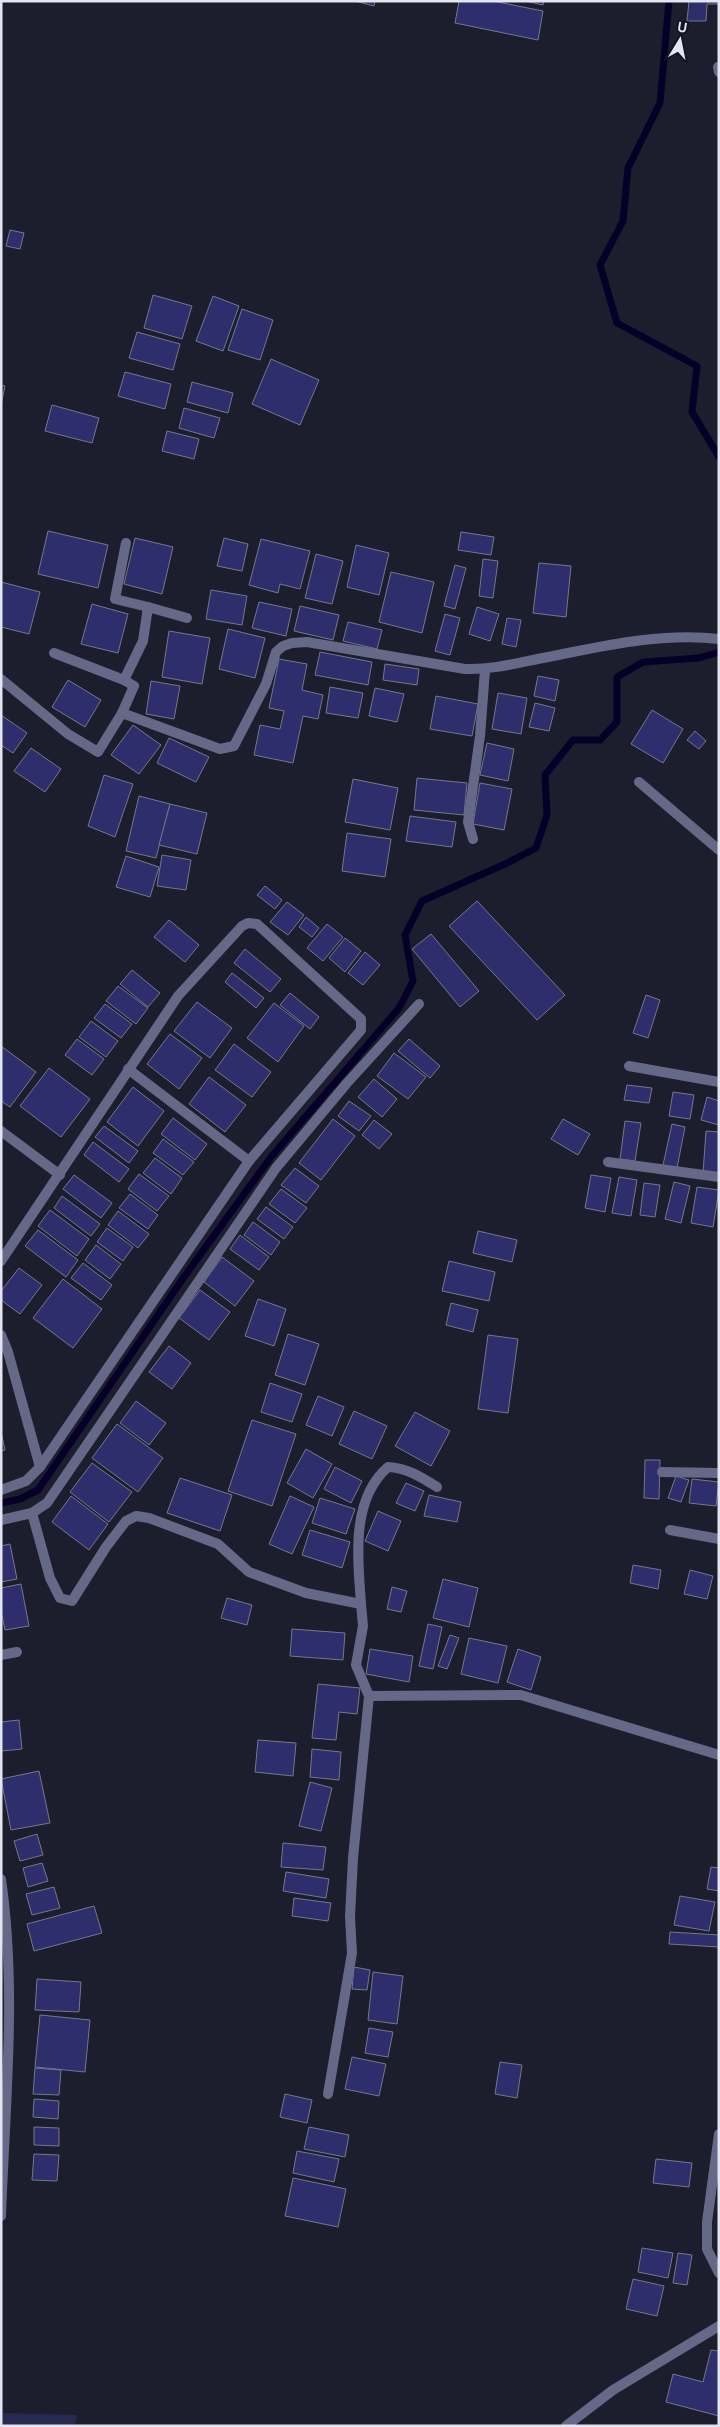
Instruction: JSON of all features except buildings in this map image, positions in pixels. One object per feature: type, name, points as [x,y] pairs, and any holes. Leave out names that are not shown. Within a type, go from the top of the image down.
[{"type":"street","points":[[718,67],[719,72]]},
{"type":"street","points":[[126,543],[115,599],[187,618]]},
{"type":"street","points":[[124,680],[143,641],[148,607]]},
{"type":"street","points":[[122,713],[182,734],[212,747],[229,749],[234,746],[244,729],[266,684],[276,652],[283,646],[292,643],[307,642],[465,669],[485,670],[549,656],[673,636],[719,639]]},
{"type":"street","points":[[1,679],[68,734],[98,752],[122,713],[134,686],[124,680],[54,653]]},
{"type":"street","points":[[473,839],[468,822],[480,736],[485,670]]},
{"type":"street","points":[[639,782],[719,850]]},
{"type":"street","points":[[1,1261],[178,996],[242,926],[257,924],[361,1018],[362,1030],[249,1161],[40,1466],[26,1482],[1,1490]]},
{"type":"street","points":[[1,1520],[32,1512],[47,1503],[276,1168],[347,1084],[419,1004]]},
{"type":"street","points":[[629,1066],[719,1082]]},
{"type":"street","points":[[128,1070],[249,1161]]},
{"type":"street","points":[[1,1131],[60,1175]]},
{"type":"street","points":[[608,1162],[719,1177]]},
{"type":"street","points":[[1,1335],[40,1466]]},
{"type":"street","points":[[328,2094],[352,1953],[350,1917],[353,1858],[369,1696],[356,1666],[363,1626],[357,1541],[366,1502],[380,1474],[388,1467],[402,1468],[421,1476],[437,1487]]},
{"type":"street","points":[[662,1472],[719,1473]]},
{"type":"street","points":[[32,1512],[50,1578],[60,1598],[72,1601],[106,1547],[126,1521],[136,1516],[149,1518],[218,1544],[249,1572],[306,1593],[361,1604]]},
{"type":"street","points":[[670,1530],[719,1539]]},
{"type":"street","points":[[1,1655],[17,1652]]},
{"type":"street","points":[[369,1696],[521,1695],[719,1755]]},
{"type":"street","points":[[1,1879],[8,1939],[10,1987],[1,2216]]},
{"type":"street","points":[[719,2134],[707,2222],[708,2249],[719,2273]]},
{"type":"street","points":[[566,2426],[613,2390],[719,2326]]},
{"type":"shaded area","points":[[1,2413],[77,2415],[75,2426],[1,2426]]},
{"type":"waterway","points":[[669,1],[660,103],[628,168],[623,221],[600,265],[617,323],[697,366],[692,412],[719,457]]},
{"type":"waterway","points":[[1,1503],[20,1499],[38,1490],[184,1277],[271,1157],[399,1008],[413,981],[405,935],[422,901],[536,848],[547,815],[545,775],[573,740],[600,740],[617,722],[617,677],[643,662],[699,658],[719,652]]}]
